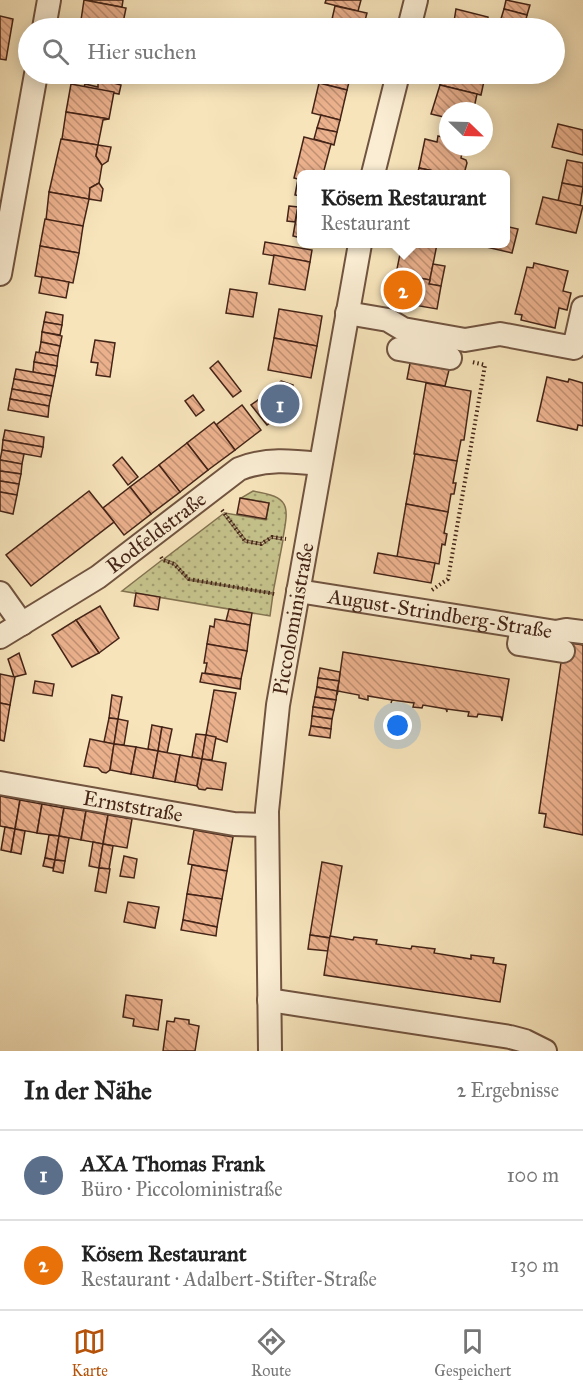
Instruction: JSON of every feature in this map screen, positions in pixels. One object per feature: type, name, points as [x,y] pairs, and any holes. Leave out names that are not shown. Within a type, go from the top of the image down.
[{"type":"street","points":[[46,18],[49,0]]},
{"type":"street","points":[[412,18],[416,0]]},
{"type":"street","points":[[0,274],[34,84]]},
{"type":"street","points":[[374,170],[396,84]]},
{"type":"street","name":"Piccoloministraße","points":[[270,1051],[266,825],[270,766],[298,591],[359,248]]},
{"type":"street","points":[[399,349],[500,334],[578,353],[583,308]]},
{"type":"street","points":[[347,312],[388,320],[450,358]]},
{"type":"street","name":"Rodfeldstraße","points":[[0,637],[98,577],[239,469],[255,462],[274,460],[320,464]]},
{"type":"street","name":"August-Strindberg-Straße","points":[[298,591],[546,631],[583,632]]},
{"type":"street","points":[[0,593],[22,624]]},
{"type":"street","name":"Ernststraße","points":[[0,783],[234,824],[266,825]]},
{"type":"street","points":[[269,1000],[478,1032],[525,1041],[542,1050]]},
{"type":"path","points":[[429,612],[432,590],[448,579],[485,365],[450,358]]},
{"type":"path","points":[[224,513],[245,541],[261,544],[272,537],[283,539]]},
{"type":"path","points":[[163,560],[174,564],[189,579],[274,594]]},
{"type":"shaded area","points":[[253,491],[274,496],[284,504],[286,518],[283,538],[272,536],[261,543],[246,540],[225,513],[266,520],[269,503],[241,498]]},
{"type":"shaded area","points":[[223,514],[245,542],[262,545],[272,538],[283,540],[273,593],[189,579],[175,563],[164,559]]},
{"type":"shaded area","points":[[162,560],[174,565],[188,580],[273,594],[270,616],[122,591]]},
{"type":"building","points":[[84,0],[123,0],[122,7]]},
{"type":"building","points":[[84,0],[126,8],[124,18],[81,18]]},
{"type":"building","points":[[326,0],[361,0],[358,11],[325,3]]},
{"type":"building","points":[[506,0],[530,5],[527,15],[504,9]]},
{"type":"building","points":[[335,6],[367,13],[366,18],[332,18]]},
{"type":"building","points":[[456,9],[488,17],[488,18],[455,18]]},
{"type":"building","points":[[504,9],[527,15],[526,18],[501,18]]},
{"type":"building","points":[[0,16],[13,19],[6,60],[0,59]]},
{"type":"building","points":[[71,84],[114,92],[109,119],[66,112]]},
{"type":"building","points":[[85,84],[98,87],[98,84],[121,85],[119,94],[84,87]]},
{"type":"building","points":[[319,84],[347,90],[340,120],[312,113]]},
{"type":"building","points":[[323,84],[348,84],[347,90]]},
{"type":"building","points":[[440,84],[483,84],[481,95]]},
{"type":"building","points":[[440,85],[477,94],[475,102],[439,102],[439,116],[431,114]]},
{"type":"building","points":[[66,112],[109,119],[103,120],[98,145],[62,139]]},
{"type":"building","points":[[321,115],[340,120],[337,132],[317,128]]},
{"type":"building","points":[[558,124],[583,130],[583,155],[552,147]]},
{"type":"building","points":[[317,128],[337,132],[334,145],[314,139]]},
{"type":"building","points":[[439,136],[439,156],[461,156],[467,163],[465,170],[419,168],[425,139],[437,142]]},
{"type":"building","points":[[304,137],[331,144],[324,170],[297,170],[297,179],[294,178]]},
{"type":"building","points":[[61,139],[98,145],[96,156],[102,165],[99,183],[90,188],[89,199],[49,192]]},
{"type":"building","points":[[98,145],[111,147],[108,161],[102,165],[96,156]]},
{"type":"building","points":[[567,160],[583,163],[583,187],[562,183]]},
{"type":"building","points":[[99,183],[103,189],[101,201],[89,199],[90,188]]},
{"type":"building","points":[[562,183],[583,187],[580,206],[558,201]]},
{"type":"building","points":[[49,192],[89,199],[83,226],[46,220]]},
{"type":"building","points":[[543,197],[583,206],[576,233],[536,224]]},
{"type":"building","points":[[289,206],[297,207],[295,222],[287,221]]},
{"type":"building","points":[[297,213],[297,237],[293,236]]},
{"type":"building","points":[[45,219],[83,226],[79,253],[40,246]]},
{"type":"building","points":[[510,227],[518,229],[512,253],[491,248],[510,248]]},
{"type":"building","points":[[265,242],[312,250],[310,262],[263,254]]},
{"type":"building","points":[[40,246],[79,253],[73,283],[35,276]]},
{"type":"building","points":[[401,248],[436,248],[430,280],[396,274]]},
{"type":"building","points":[[274,255],[310,262],[305,290],[269,284]]},
{"type":"building","points":[[534,263],[568,271],[563,291],[571,293],[567,310],[559,308],[555,328],[521,320],[522,315],[515,314],[527,267],[533,268]]},
{"type":"building","points":[[433,264],[445,266],[441,286],[429,284]]},
{"type":"building","points":[[395,273],[430,280],[429,284],[441,286],[437,309],[390,301]]},
{"type":"building","points":[[42,277],[69,282],[66,298],[39,293]]},
{"type":"building","points":[[230,289],[257,293],[253,317],[226,313]]},
{"type":"building","points":[[279,309],[322,316],[317,346],[274,338]]},
{"type":"building","points":[[46,312],[63,315],[62,325],[44,322]]},
{"type":"building","points":[[44,322],[62,325],[60,335],[42,332]]},
{"type":"building","points":[[42,332],[62,336],[60,346],[41,342]]},
{"type":"building","points":[[274,338],[317,346],[311,378],[268,370]]},
{"type":"building","points":[[95,340],[115,343],[110,377],[96,375],[98,363],[91,362]]},
{"type":"building","points":[[41,342],[60,346],[58,356],[39,353]]},
{"type":"building","points":[[36,352],[58,356],[57,366],[34,362]]},
{"type":"building","points":[[411,358],[450,366],[445,386],[407,379]]},
{"type":"building","points":[[218,361],[241,391],[233,397],[210,368]]},
{"type":"building","points":[[34,362],[57,366],[55,376],[33,372]]},
{"type":"building","points":[[16,369],[55,376],[53,386],[14,379]]},
{"type":"building","points":[[547,377],[583,383],[583,426],[578,425],[577,430],[537,421]]},
{"type":"building","points":[[14,379],[53,386],[51,396],[12,389]]},
{"type":"building","points":[[281,381],[293,385],[291,394],[297,402],[274,420],[258,400]]},
{"type":"building","points":[[426,383],[471,391],[464,440],[461,440],[457,461],[414,454]]},
{"type":"building","points":[[12,389],[51,396],[49,406],[10,399]]},
{"type":"building","points":[[193,395],[204,410],[196,416],[185,401]]},
{"type":"building","points":[[10,399],[49,406],[48,417],[8,410]]},
{"type":"building","points":[[258,400],[274,420],[267,425],[251,405]]},
{"type":"building","points":[[242,405],[261,430],[235,450],[216,425]]},
{"type":"building","points":[[214,422],[235,450],[208,470],[187,443]]},
{"type":"building","points":[[5,430],[44,437],[43,447],[3,440]]},
{"type":"building","points":[[3,440],[43,447],[41,457],[2,450]]},
{"type":"building","points":[[187,443],[208,470],[180,492],[159,465]]},
{"type":"building","points":[[2,450],[24,454],[22,464],[0,460]]},
{"type":"building","points":[[415,454],[457,461],[453,483],[456,483],[454,494],[451,494],[448,512],[406,504]]},
{"type":"building","points":[[122,457],[138,477],[128,485],[113,465]]},
{"type":"building","points":[[0,460],[22,464],[21,474],[0,471]]},
{"type":"building","points":[[159,465],[180,492],[151,514],[130,487]]},
{"type":"building","points":[[0,471],[21,474],[19,484],[0,481]]},
{"type":"building","points":[[0,481],[19,484],[17,495],[0,492]]},
{"type":"building","points":[[130,487],[151,514],[124,535],[103,508]]},
{"type":"building","points":[[89,491],[114,522],[31,586],[6,555]]},
{"type":"building","points":[[0,492],[17,495],[13,514],[0,511]]},
{"type":"building","points":[[240,498],[269,503],[266,519],[237,514]]},
{"type":"building","points":[[406,504],[448,512],[444,533],[447,534],[445,545],[442,544],[439,564],[397,557]]},
{"type":"building","points":[[378,553],[435,563],[431,583],[374,573]]},
{"type":"building","points":[[136,593],[160,597],[158,610],[134,606]]},
{"type":"building","points":[[100,606],[119,638],[99,653],[76,620]]},
{"type":"building","points":[[229,609],[252,613],[250,625],[226,621]]},
{"type":"building","points":[[215,619],[250,625],[247,651],[207,644],[210,626],[214,627]]},
{"type":"building","points":[[76,620],[99,653],[72,667],[52,635]]},
{"type":"building","points":[[564,642],[583,645],[583,835],[544,827],[546,814],[539,813]]},
{"type":"building","points":[[207,644],[247,651],[241,679],[205,673]]},
{"type":"building","points":[[343,652],[509,679],[502,721],[501,717],[478,714],[477,717],[468,716],[469,712],[447,709],[447,712],[446,709],[423,705],[422,708],[413,707],[414,703],[368,696],[368,700],[359,698],[359,695],[338,691],[337,695]]},
{"type":"building","points":[[19,653],[26,674],[14,677],[8,659]]},
{"type":"building","points":[[320,668],[340,672],[339,681],[318,678]]},
{"type":"building","points":[[202,673],[241,679],[240,689],[200,682]]},
{"type":"building","points":[[0,674],[15,677],[10,705],[0,703]]},
{"type":"building","points":[[318,678],[339,681],[337,691],[317,687]]},
{"type":"building","points":[[35,681],[54,684],[52,696],[33,693]]},
{"type":"building","points":[[317,687],[337,691],[336,700],[315,697]]},
{"type":"building","points":[[214,690],[236,693],[227,742],[206,735]]},
{"type":"building","points":[[112,695],[122,697],[118,719],[109,718]]},
{"type":"building","points":[[315,697],[336,700],[334,710],[313,707]]},
{"type":"building","points":[[0,703],[10,705],[4,741],[0,740]]},
{"type":"building","points":[[313,707],[334,710],[332,719],[312,716]]},
{"type":"building","points":[[312,716],[332,719],[331,729],[311,726]]},
{"type":"building","points":[[109,718],[118,719],[114,744],[104,742]]},
{"type":"building","points":[[118,719],[128,721],[124,745],[114,744]]},
{"type":"building","points":[[152,725],[162,727],[158,751],[148,749]]},
{"type":"building","points":[[311,726],[331,729],[330,738],[309,735]]},
{"type":"building","points":[[162,727],[172,729],[167,753],[158,751]]},
{"type":"building","points":[[196,734],[206,735],[202,759],[192,757]]},
{"type":"building","points":[[206,735],[216,737],[212,760],[202,759]]},
{"type":"building","points":[[90,739],[114,744],[110,770],[106,773],[98,768],[84,766]]},
{"type":"building","points":[[114,744],[136,747],[131,774],[110,770]]},
{"type":"building","points":[[136,747],[158,751],[153,778],[131,774]]},
{"type":"building","points":[[158,751],[180,755],[175,782],[153,778]]},
{"type":"building","points":[[180,755],[202,759],[197,786],[175,782]]},
{"type":"building","points":[[202,759],[226,763],[222,790],[207,788],[205,790],[197,786]]},
{"type":"building","points":[[0,796],[20,800],[15,829],[0,826]]},
{"type":"building","points":[[20,800],[42,804],[37,833],[15,829]]},
{"type":"building","points":[[42,804],[64,808],[59,836],[37,833]]},
{"type":"building","points":[[64,808],[86,811],[81,840],[59,836]]},
{"type":"building","points":[[86,811],[108,815],[103,844],[81,840]]},
{"type":"building","points":[[108,815],[132,819],[127,848],[103,844]]},
{"type":"building","points":[[5,827],[15,829],[11,852],[1,850]]},
{"type":"building","points":[[15,829],[25,831],[21,854],[11,852]]},
{"type":"building","points":[[194,830],[233,837],[227,871],[188,864]]},
{"type":"building","points":[[49,835],[59,836],[55,860],[45,858]]},
{"type":"building","points":[[59,836],[69,838],[65,861],[55,860]]},
{"type":"building","points":[[93,842],[103,844],[99,868],[89,866]]},
{"type":"building","points":[[103,844],[113,846],[109,869],[99,868]]},
{"type":"building","points":[[124,856],[137,859],[134,878],[120,876]]},
{"type":"building","points":[[45,858],[55,860],[53,868],[43,866]]},
{"type":"building","points":[[55,860],[65,861],[63,873],[53,871]]},
{"type":"building","points":[[322,862],[342,866],[330,938],[310,935]]},
{"type":"building","points":[[192,865],[227,871],[222,899],[187,894]]},
{"type":"building","points":[[99,868],[110,869],[106,893],[95,891]]},
{"type":"building","points":[[187,894],[222,899],[217,927],[183,920]]},
{"type":"building","points":[[128,902],[159,907],[155,928],[124,922]]},
{"type":"building","points":[[183,920],[217,927],[216,936],[181,930]]},
{"type":"building","points":[[310,935],[330,938],[328,951],[308,949]]},
{"type":"building","points":[[330,936],[353,940],[354,937],[377,940],[376,944],[411,949],[412,946],[435,949],[434,953],[471,959],[471,955],[494,958],[493,963],[506,965],[500,1002],[324,975]]},
{"type":"building","points":[[126,995],[162,1000],[158,1030],[133,1026],[134,1019],[123,1017]]},
{"type":"building","points":[[175,1018],[189,1020],[189,1024],[199,1026],[195,1051],[163,1051],[167,1021],[174,1022]]},
{"type":"place","name":"Kösem Restaurant","points":[[403,290]]},
{"type":"place","name":"AXA Thomas Frank","points":[[280,404]]}]
